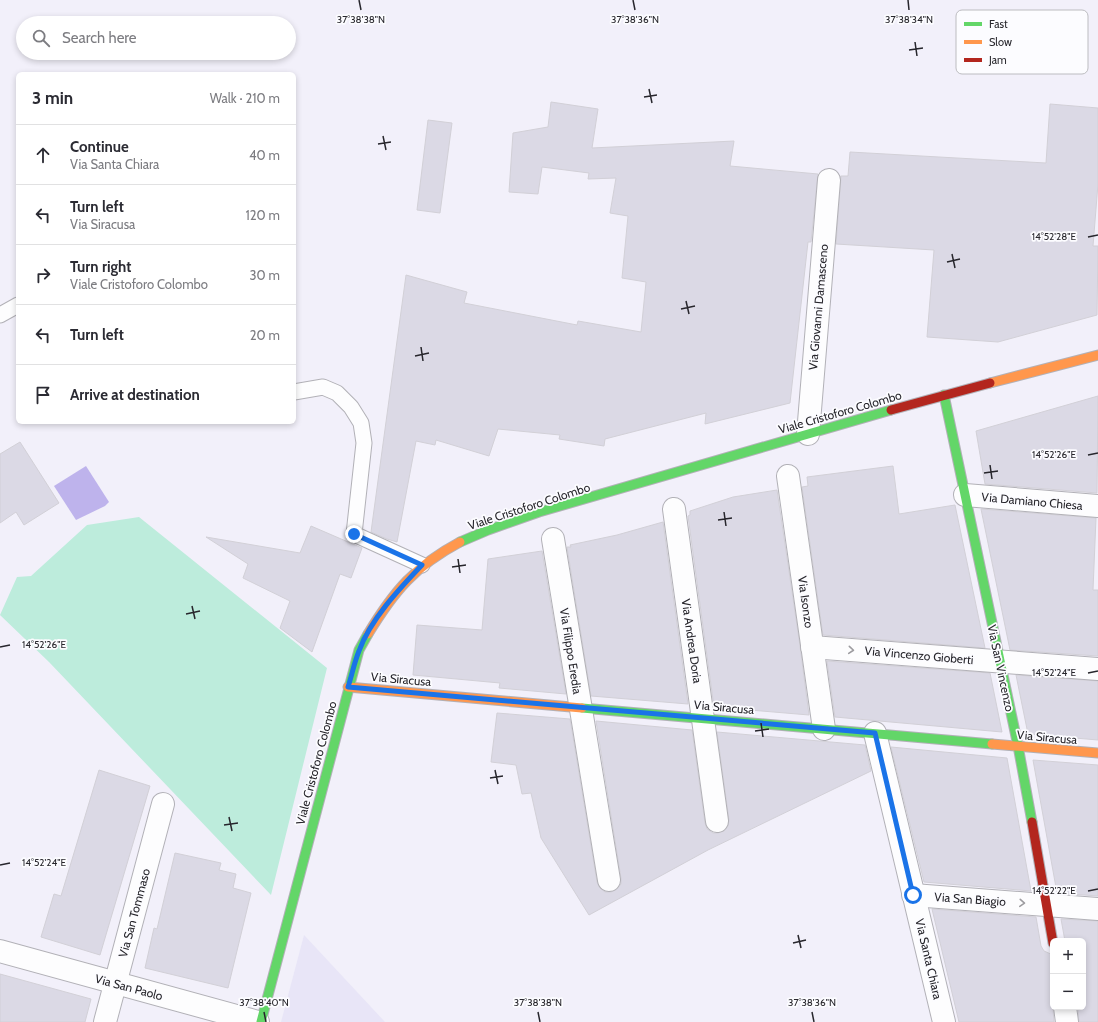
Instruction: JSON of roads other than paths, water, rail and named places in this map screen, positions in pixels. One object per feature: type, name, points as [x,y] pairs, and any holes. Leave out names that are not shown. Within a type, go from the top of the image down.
[{"type":"street","name":"Via Giovanni Damasceno","points":[[808,434],[829,180]]},
{"type":"street","name":"Viale Cristoforo Colombo","points":[[260,1022],[359,650],[379,616],[399,588],[422,565],[458,543],[492,528],[688,468],[944,395],[1098,355]]},
{"type":"street","name":"Via San Vincenzo","points":[[944,395],[1018,746],[1052,938]]},
{"type":"street","name":"Via Isonzo","points":[[788,476],[824,728]]},
{"type":"street","name":"Via Damiano Chiesa","points":[[965,495],[1098,506]]},
{"type":"street","name":"Via Andrea Doria","points":[[674,509],[717,821]]},
{"type":"street","name":"Via Filippo Eredia","points":[[553,539],[609,880]]},
{"type":"street","name":"Via Vincenzo Gioberti","points":[[812,647],[1098,669]]},
{"type":"street","name":"Via Siracusa","points":[[348,687],[581,706],[1098,753]]},
{"type":"street","name":"Via Santa Chiara","points":[[875,733],[944,1022]]},
{"type":"street","name":"Via San Tommaso","points":[[105,1022],[163,804]]},
{"type":"street","name":"Via San Biagio","points":[[913,895],[1098,909]]},
{"type":"street","name":"Via San Paolo","points":[[0,952],[260,1022]]},
{"type":"street","points":[[1065,1010],[1067,1022]]},
{"type":"lane","points":[[0,316],[16,307]]},
{"type":"lane","points":[[296,392],[324,387],[337,393],[351,407],[361,423],[364,443],[354,534],[422,565]]}]
